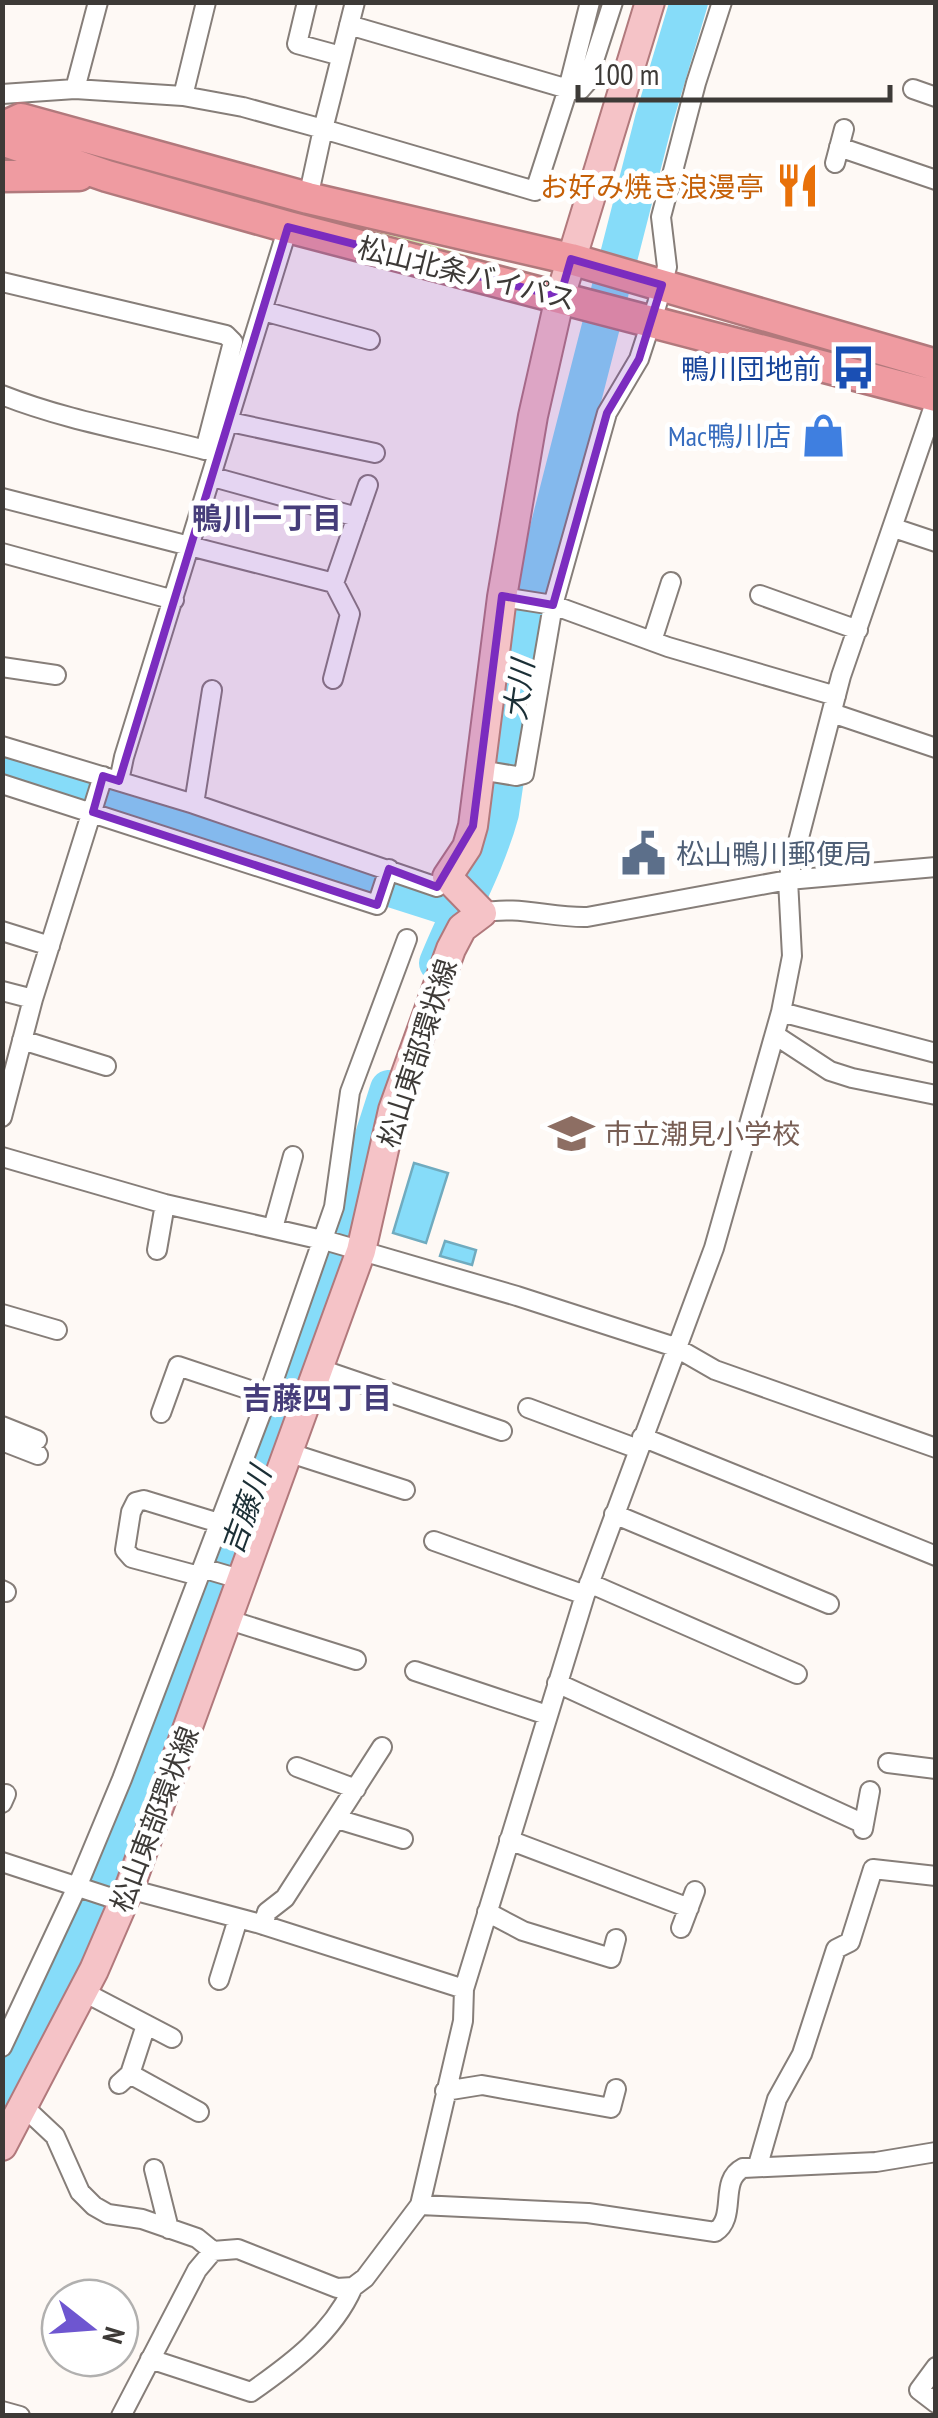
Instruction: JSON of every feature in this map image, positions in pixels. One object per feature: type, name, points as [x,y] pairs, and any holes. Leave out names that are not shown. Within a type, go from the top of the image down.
[{"type":"highway","name":"松山北条バイパス","points":[[9,129],[572,260],[936,366]]},
{"type":"highway","name":"松山北条バイパス","points":[[9,129],[108,176],[936,398]]},
{"type":"highway","points":[[2,176],[108,176]]},
{"type":"main road","points":[[477,908],[449,879],[467,848],[485,771],[532,416],[560,297],[645,4]]},
{"type":"main road","name":"松山東部環状線","points":[[2,2146],[82,1992],[123,1897],[320,1368],[357,1250],[393,1110],[451,949],[477,908]]},
{"type":"street","points":[[75,88],[98,2]]},
{"type":"street","points":[[183,96],[206,2]]},
{"type":"street","points":[[307,2],[296,44],[341,56]]},
{"type":"street","points":[[308,198],[354,2]]},
{"type":"street","points":[[2,94],[75,88],[183,96],[243,107],[536,190],[590,2]]},
{"type":"street","points":[[349,26],[580,90],[587,82],[612,2]]},
{"type":"street","points":[[485,771],[524,774],[550,605],[607,413],[639,359],[662,285],[667,266],[661,217],[722,2]]},
{"type":"street","points":[[913,90],[936,98]]},
{"type":"street","points":[[839,146],[936,180]]},
{"type":"street","points":[[2,1117],[32,999],[94,808],[124,757],[288,227]]},
{"type":"street","points":[[2,282],[226,336],[233,342],[205,450],[95,424],[2,395]]},
{"type":"street","points":[[263,311],[370,340]]},
{"type":"street","points":[[150,2358],[251,2392],[327,2330],[353,2287],[365,2278],[420,2205],[463,2021],[464,1989],[509,1840],[587,1589],[714,1248],[781,1012],[792,956],[788,880],[834,704],[936,398]]},
{"type":"street","points":[[230,422],[358,439],[376,453]]},
{"type":"street","points":[[212,477],[357,517]]},
{"type":"street","points":[[333,679],[350,614],[334,583],[368,485]]},
{"type":"street","points":[[4,505],[334,583]]},
{"type":"street","points":[[894,528],[936,542]]},
{"type":"street","points":[[2,552],[174,600]]},
{"type":"street","points":[[652,641],[671,582]]},
{"type":"street","points":[[760,595],[858,630]]},
{"type":"street","points":[[508,598],[550,605],[834,704],[936,748]]},
{"type":"street","points":[[2,667],[56,675]]},
{"type":"street","points":[[194,804],[212,690]]},
{"type":"street","points":[[2,746],[194,804],[437,887],[449,879]]},
{"type":"street","points":[[2,784],[94,808],[377,905],[389,869]]},
{"type":"street","points":[[477,908],[558,918],[587,917],[788,880],[936,866]]},
{"type":"street","points":[[2,931],[50,946]]},
{"type":"street","points":[[2,2047],[81,1889],[327,1241],[350,1092],[407,939]]},
{"type":"street","points":[[2,990],[32,999]]},
{"type":"street","points":[[781,1012],[936,1053]]},
{"type":"street","points":[[774,1036],[830,1070],[936,1095]]},
{"type":"street","points":[[22,1040],[106,1066]]},
{"type":"street","points":[[273,1228],[293,1156]]},
{"type":"street","points":[[2,1157],[165,1204],[327,1241],[517,1296],[675,1346],[715,1370],[936,1448]]},
{"type":"street","points":[[157,1250],[165,1204]]},
{"type":"street","points":[[2,1314],[57,1330]]},
{"type":"street","points":[[161,1414],[178,1366],[268,1396]]},
{"type":"street","points":[[320,1368],[502,1431]]},
{"type":"street","points":[[528,1408],[640,1443],[936,1556]]},
{"type":"street","points":[[2,1426],[38,1447],[2,1441]]},
{"type":"street","points":[[290,1453],[405,1490]]},
{"type":"street","points":[[219,1523],[144,1500],[136,1502],[125,1550],[132,1558],[240,1579]]},
{"type":"street","points":[[614,1514],[829,1604]]},
{"type":"street","points":[[434,1541],[587,1589],[797,1674]]},
{"type":"street","points":[[229,1620],[356,1660]]},
{"type":"street","points":[[415,1671],[548,1716]]},
{"type":"street","points":[[558,1683],[863,1827],[870,1790]]},
{"type":"street","points":[[263,1925],[267,1912],[285,1898],[382,1747]]},
{"type":"street","points":[[888,1763],[936,1769]]},
{"type":"street","points":[[297,1767],[356,1789]]},
{"type":"street","points":[[337,1819],[403,1839]]},
{"type":"street","points":[[509,1840],[692,1900],[681,1928]]},
{"type":"street","points":[[2,1862],[81,1889],[238,1918],[464,1989]]},
{"type":"street","points":[[758,2165],[777,2099],[802,2054],[836,1949],[850,1942],[873,1869],[936,1876]]},
{"type":"street","points":[[488,1912],[522,1931],[610,1958],[616,1939]]},
{"type":"street","points":[[219,1980],[238,1918]]},
{"type":"street","points":[[82,1992],[172,2038]]},
{"type":"street","points":[[146,2025],[125,2079],[199,2112]]},
{"type":"street","points":[[445,2091],[482,2085],[611,2108],[616,2089]]},
{"type":"street","points":[[22,2106],[55,2136],[80,2192],[108,2214],[169,2228],[197,2238],[212,2251],[238,2249],[337,2288],[353,2287]]},
{"type":"street","points":[[420,2205],[588,2213],[715,2232],[727,2218],[730,2184],[736,2172],[758,2165],[876,2162],[936,2152]]},
{"type":"street","points":[[154,2169],[169,2228]]},
{"type":"street","points":[[120,2416],[197,2270],[212,2251]]},
{"type":"street","points":[[936,2367],[919,2390],[936,2402]]},
{"type":"street","points":[[2,2411],[20,2416]]},
{"type":"highlighted area","points":[[288,227],[560,297],[571,259],[662,285],[639,359],[607,413],[553,605],[502,596],[473,826],[437,887],[389,869],[377,905],[93,812],[103,776],[119,781]]},
{"type":"green space","points":[[55,139],[526,272],[525,277],[53,144]]},
{"type":"water","points":[[414,1163],[448,1173],[426,1243],[393,1233]]},
{"type":"water","points":[[445,1241],[476,1250],[472,1265],[440,1256]]},
{"type":"waterway","name":"大川","points":[[438,963],[480,870],[500,813],[532,595],[654,119],[689,2]]},
{"type":"waterway","name":"大川","points":[[2,764],[459,910]]},
{"type":"waterway","name":"吉藤川","points":[[2,2099],[77,1942],[172,1707],[311,1332],[389,1089]]},
{"type":"place","name":"お好み焼き浪漫亭","points":[[797,186]]},
{"type":"place","name":"鴨川団地前","points":[[854,368]]},
{"type":"place","name":"Mac鴨川店","points":[[824,435]]},
{"type":"place","name":"松山鴨川郵便局","points":[[643,853]]},
{"type":"place","name":"市立潮見小学校","points":[[571,1133]]},
{"type":"district","name":"鴨川一丁目","points":[[267,517]]},
{"type":"district","name":"吉藤四丁目","points":[[317,1397]]}]
